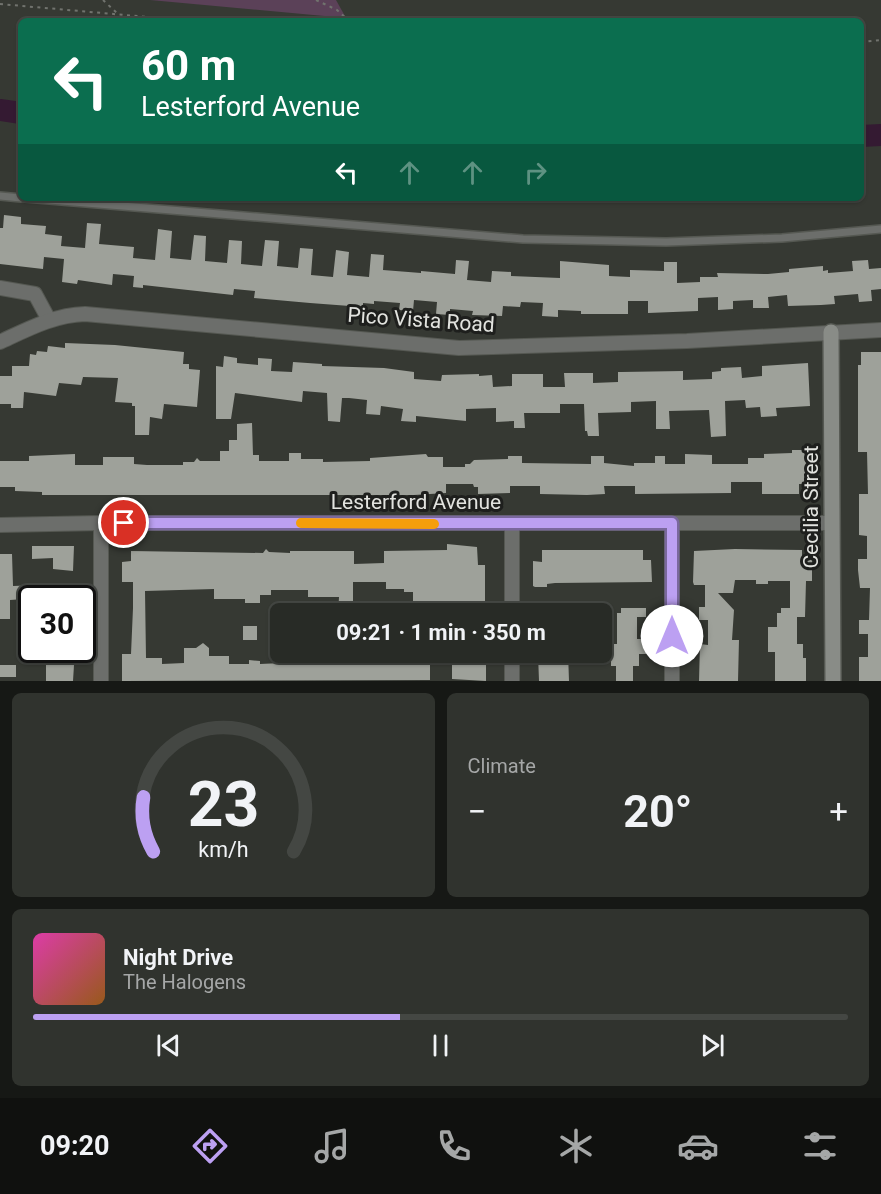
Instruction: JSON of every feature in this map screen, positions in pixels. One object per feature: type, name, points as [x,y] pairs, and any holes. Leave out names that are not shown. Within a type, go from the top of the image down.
[{"type":"street","points":[[0,288],[35,294],[49,320]]},
{"type":"street","name":"Pico Vista Road","points":[[0,342],[49,320],[70,315],[95,314],[459,348],[668,342],[881,330]]},
{"type":"street","name":"Cecilia Street","points":[[831,332],[833,681]]},
{"type":"street","points":[[101,523],[101,681]]},
{"type":"street","points":[[672,523],[672,681]]},
{"type":"street","name":"Lesterford Avenue","points":[[0,525],[832,523]]},
{"type":"street","points":[[512,524],[512,603]]},
{"type":"street","points":[[512,663],[512,681]]},
{"type":"lane","points":[[0,196],[18,198]]},
{"type":"lane","points":[[60,201],[523,239],[666,242],[782,238],[881,229]]},
{"type":"path","points":[[103,0],[118,14]]},
{"type":"path","points":[[316,0],[337,10],[346,18]]},
{"type":"path","points":[[0,4],[161,18]]},
{"type":"path","points":[[864,42],[881,40]]},
{"type":"shaded area","points":[[150,0],[336,0],[346,18]]},
{"type":"building","points":[[4,215],[21,217],[21,224],[46,226],[45,234],[62,236],[61,246],[85,248],[87,223],[101,224],[99,244],[134,247],[133,258],[155,260],[158,229],[172,231],[170,258],[191,260],[194,235],[206,236],[205,261],[227,263],[229,240],[242,241],[241,264],[262,266],[265,240],[279,241],[277,266],[298,268],[300,248],[313,249],[311,275],[333,277],[336,250],[349,252],[347,275],[369,277],[371,254],[384,255],[383,270],[421,273],[421,271],[455,274],[456,260],[469,261],[467,280],[491,282],[492,271],[511,272],[511,276],[560,278],[560,261],[609,265],[609,276],[630,277],[630,270],[664,271],[664,262],[677,262],[677,283],[700,282],[700,277],[718,277],[717,273],[768,274],[789,272],[789,269],[823,266],[823,271],[828,270],[828,273],[853,271],[852,261],[868,260],[869,269],[881,268],[881,289],[871,290],[872,301],[859,302],[858,294],[834,296],[835,304],[788,306],[787,295],[768,297],[769,308],[753,308],[753,300],[733,301],[733,309],[718,310],[718,297],[698,298],[698,311],[648,313],[648,301],[628,301],[628,314],[581,314],[581,311],[558,310],[558,317],[542,316],[543,303],[521,302],[520,307],[503,306],[502,316],[472,315],[473,311],[450,309],[450,315],[436,314],[437,302],[414,300],[413,311],[399,310],[400,303],[374,301],[374,304],[363,303],[363,307],[310,303],[254,298],[255,291],[234,289],[233,295],[143,285],[143,288],[133,287],[134,276],[113,274],[112,285],[78,280],[77,284],[62,282],[64,259],[44,257],[43,269],[0,264],[0,228],[3,228]]},
{"type":"building","points":[[65,343],[184,352],[183,364],[189,364],[189,369],[200,370],[197,407],[164,404],[162,419],[150,417],[149,435],[135,435],[135,406],[132,406],[132,403],[115,402],[118,378],[83,377],[81,385],[59,383],[56,396],[24,392],[23,408],[11,408],[11,404],[0,404],[0,376],[12,376],[12,366],[29,366],[30,354],[36,355],[37,351],[47,352],[48,346],[65,348]]},
{"type":"building","points":[[861,352],[881,352],[881,681],[859,681],[859,657],[868,657],[868,634],[859,634],[859,620],[869,620],[870,588],[860,588],[858,570],[858,559],[867,559],[867,536],[859,535],[859,494],[868,494],[867,452],[858,452],[858,365],[861,365]]},
{"type":"building","points":[[224,356],[237,358],[237,363],[258,365],[258,358],[272,359],[271,371],[292,372],[293,362],[322,364],[322,366],[384,368],[414,372],[414,379],[441,381],[442,375],[492,375],[493,387],[512,386],[512,374],[543,374],[543,387],[565,387],[564,373],[593,373],[593,383],[618,382],[618,372],[683,371],[683,380],[712,379],[712,372],[721,371],[721,368],[741,367],[742,378],[762,376],[762,366],[808,363],[810,406],[776,408],[777,416],[761,417],[760,407],[746,408],[745,400],[725,401],[726,436],[711,437],[709,410],[669,411],[670,429],[656,429],[656,401],[631,402],[631,412],[598,413],[599,436],[588,436],[585,431],[584,404],[560,404],[560,413],[524,413],[525,428],[514,428],[514,421],[496,422],[496,408],[466,409],[466,421],[416,416],[416,422],[401,421],[403,409],[381,406],[380,415],[366,414],[367,400],[342,398],[340,422],[328,421],[327,393],[303,391],[302,402],[235,393],[231,419],[216,419],[216,366],[223,367]]},
{"type":"building","points":[[252,423],[253,455],[259,455],[259,461],[289,461],[289,453],[301,453],[301,459],[323,459],[323,462],[370,461],[370,458],[426,454],[428,457],[443,457],[443,467],[465,467],[465,464],[470,464],[474,460],[508,459],[508,456],[522,456],[522,463],[591,464],[591,456],[604,456],[604,463],[634,466],[634,463],[655,463],[655,456],[665,456],[665,464],[685,464],[685,454],[712,455],[712,464],[748,464],[748,458],[764,458],[764,454],[807,450],[807,459],[812,459],[812,484],[799,484],[799,494],[762,494],[762,482],[731,482],[731,493],[635,494],[635,486],[604,486],[605,494],[587,495],[540,494],[540,486],[510,486],[510,493],[478,494],[478,487],[474,487],[473,484],[446,484],[446,493],[414,495],[42,495],[42,492],[15,491],[15,487],[0,487],[0,461],[29,461],[29,456],[75,454],[75,465],[103,465],[103,457],[134,457],[134,464],[147,465],[183,465],[183,462],[194,462],[197,458],[200,461],[220,461],[220,451],[229,451],[229,440],[237,440],[237,424]]},
{"type":"building","points":[[447,544],[477,547],[478,565],[485,565],[485,602],[413,603],[413,592],[404,592],[404,589],[386,589],[386,582],[353,582],[353,603],[339,603],[339,597],[308,597],[308,590],[271,590],[271,595],[260,595],[260,603],[245,603],[245,599],[214,599],[214,589],[145,591],[146,658],[162,658],[162,664],[184,663],[184,648],[196,648],[203,643],[209,648],[209,656],[229,656],[229,664],[249,664],[249,660],[260,661],[260,664],[430,663],[430,680],[122,681],[122,654],[131,654],[133,582],[122,582],[122,562],[131,561],[131,551],[263,553],[266,549],[269,552],[290,553],[290,551],[354,551],[354,564],[384,563],[384,551],[447,550]]},
{"type":"building","points":[[32,546],[74,546],[73,571],[53,569],[53,558],[32,559]]},
{"type":"building","points":[[542,550],[643,550],[643,560],[651,560],[652,582],[555,583],[547,584],[547,587],[535,587],[533,586],[533,561],[542,562]]},
{"type":"building","points":[[802,550],[802,560],[812,560],[812,581],[806,581],[805,617],[797,617],[797,644],[803,644],[803,658],[806,658],[806,681],[775,681],[775,652],[768,652],[768,627],[777,627],[777,613],[781,613],[781,608],[790,608],[790,581],[768,581],[768,584],[756,584],[756,580],[735,580],[733,593],[718,593],[734,610],[732,640],[739,640],[738,681],[699,681],[700,644],[708,645],[708,620],[699,620],[699,607],[705,607],[705,585],[694,585],[693,582],[694,551]]},
{"type":"building","points":[[0,554],[12,554],[13,586],[18,586],[18,599],[10,600],[10,619],[0,619]]},
{"type":"building","points":[[621,608],[646,608],[646,617],[637,617],[637,639],[646,639],[646,654],[639,654],[639,666],[633,666],[633,681],[616,681],[616,666],[611,666],[612,644],[617,644],[617,613],[621,613]]},
{"type":"building","points":[[243,626],[257,626],[257,640],[243,640]]},
{"type":"building","points":[[46,663],[74,663],[73,681],[46,681]]},
{"type":"building","points":[[456,663],[486,663],[486,681],[452,679],[452,665]]},
{"type":"building","points":[[538,663],[568,663],[569,681],[539,681]]},
{"type":"building","points":[[0,665],[16,665],[16,677],[0,677]]},
{"type":"waterway","points":[[0,110],[18,113]]},
{"type":"waterway","points":[[864,136],[881,135]]},
{"type":"slow traffic","points":[[301,523],[434,524]]},
{"type":"route","points":[[124,523],[672,523],[672,636]]}]
